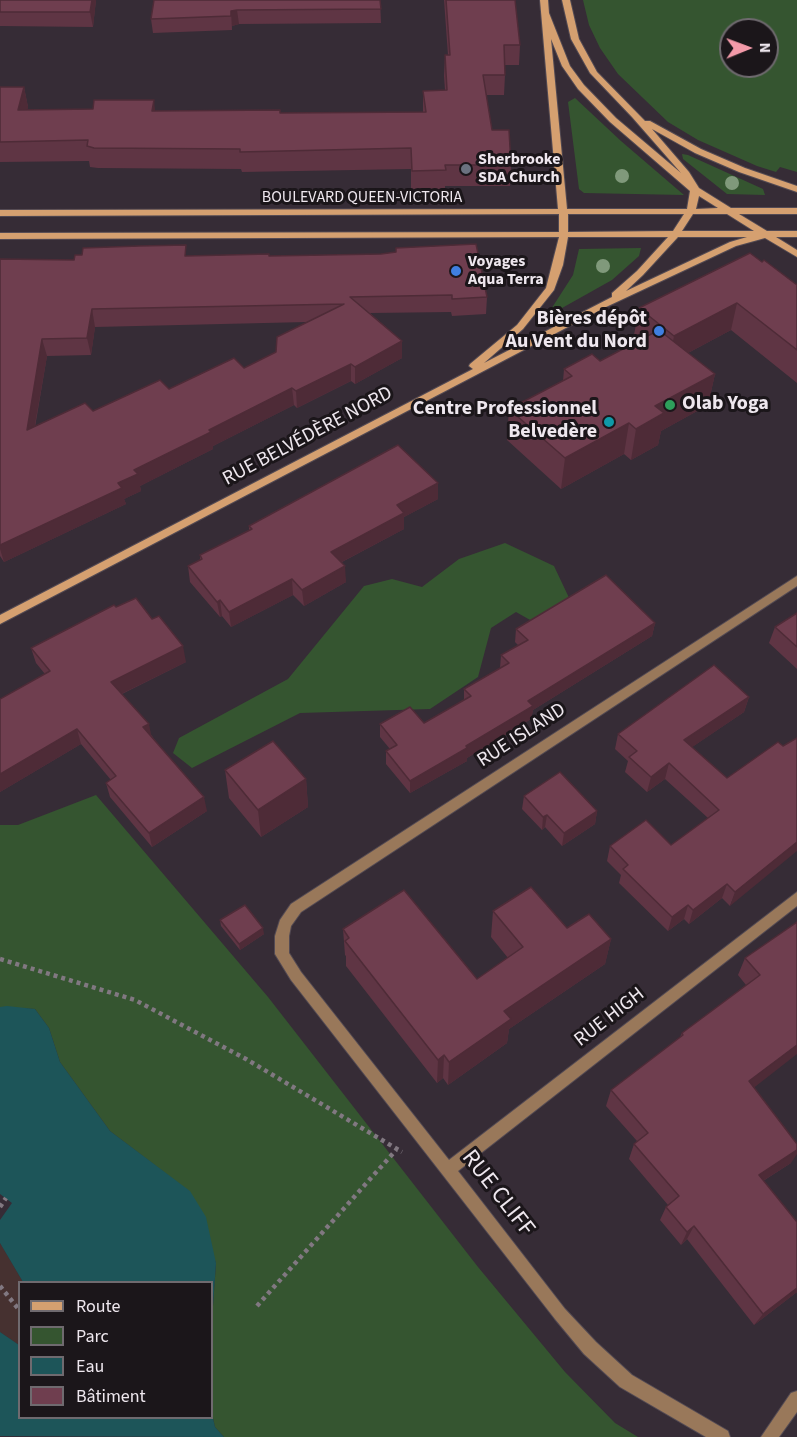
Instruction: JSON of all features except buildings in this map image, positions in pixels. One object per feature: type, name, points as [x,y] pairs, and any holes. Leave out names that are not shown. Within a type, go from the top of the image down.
[{"type":"main road","points":[[457,381],[520,327],[550,288],[558,265],[564,235],[563,213],[544,0]]},
{"type":"main road","points":[[566,0],[582,56],[594,73],[635,115],[686,174],[695,190],[690,212],[675,235],[640,273],[603,305]]},
{"type":"main road","points":[[545,13],[557,49],[581,87],[621,127],[695,190],[797,254]]},
{"type":"main road","points":[[635,115],[698,151],[742,170],[797,189]]},
{"type":"main road","name":"BOULEVARD QUEEN-VICTORIA","points":[[0,213],[797,212]]},
{"type":"main road","name":"RUE BELVÉDÈRE NORD","points":[[0,620],[603,305],[733,244],[768,234]]},
{"type":"main road","name":"BOULEVARD QUEEN-VICTORIA","points":[[0,236],[797,234]]},
{"type":"street","name":"RUE ISLAND","points":[[282,936],[285,924],[296,908],[797,580]]},
{"type":"street","name":"RUE HIGH","points":[[448,1170],[797,898]]},
{"type":"street","name":"RUE CLIFF","points":[[282,936],[282,954],[296,976],[560,1314],[590,1348],[626,1381],[722,1437]]},
{"type":"street","points":[[769,1437],[797,1399]]},
{"type":"path","points":[[0,959],[135,1000],[246,1059],[396,1150],[257,1306]]},
{"type":"path","points":[[0,1207],[6,1198]]},
{"type":"path","points":[[0,1286],[18,1308]]},
{"type":"shaded area","points":[[0,1243],[22,1281],[18,1281],[18,1344],[0,1332]]},
{"type":"green space","points":[[583,0],[797,0],[797,172],[780,167],[776,172],[757,166],[698,140],[668,122],[618,74],[600,48],[589,25]]},
{"type":"green space","points":[[575,98],[684,195],[584,193],[579,189],[568,102]]},
{"type":"green space","points":[[682,154],[763,189],[765,195],[727,194],[683,159]]},
{"type":"green space","points":[[641,248],[639,256],[612,280],[546,317],[573,275],[579,249]]},
{"type":"green space","points":[[505,543],[554,566],[571,602],[539,625],[516,612],[491,628],[478,677],[430,709],[300,713],[192,768],[173,753],[179,738],[288,679],[364,586],[392,579],[422,587],[459,559]]},
{"type":"green space","points":[[96,795],[268,997],[478,1267],[565,1372],[615,1423],[638,1437],[224,1437],[215,1427],[213,1418],[213,1306],[216,1263],[189,1191],[110,1131],[60,1062],[49,1028],[35,1009],[0,1007],[0,825],[18,825]]},
{"type":"water","points":[[0,1007],[35,1009],[49,1028],[60,1062],[110,1131],[190,1191],[206,1217],[216,1263],[213,1306],[213,1281],[22,1281],[0,1243],[0,1220],[12,1203],[0,1194]]},
{"type":"water","points":[[0,1332],[18,1344],[18,1419],[213,1418],[215,1427],[224,1437],[0,1436]]},
{"type":"place","name":"Sherbrooke SDA Church","points":[[466,169]]},
{"type":"place","name":"Voyages Aqua Terra","points":[[456,271]]},
{"type":"place","name":"Bières dépôt Au Vent du Nord","points":[[659,331]]},
{"type":"place","name":"Olab Yoga","points":[[670,405]]},
{"type":"place","name":"Centre Professionnel Belvedère","points":[[609,422]]}]
